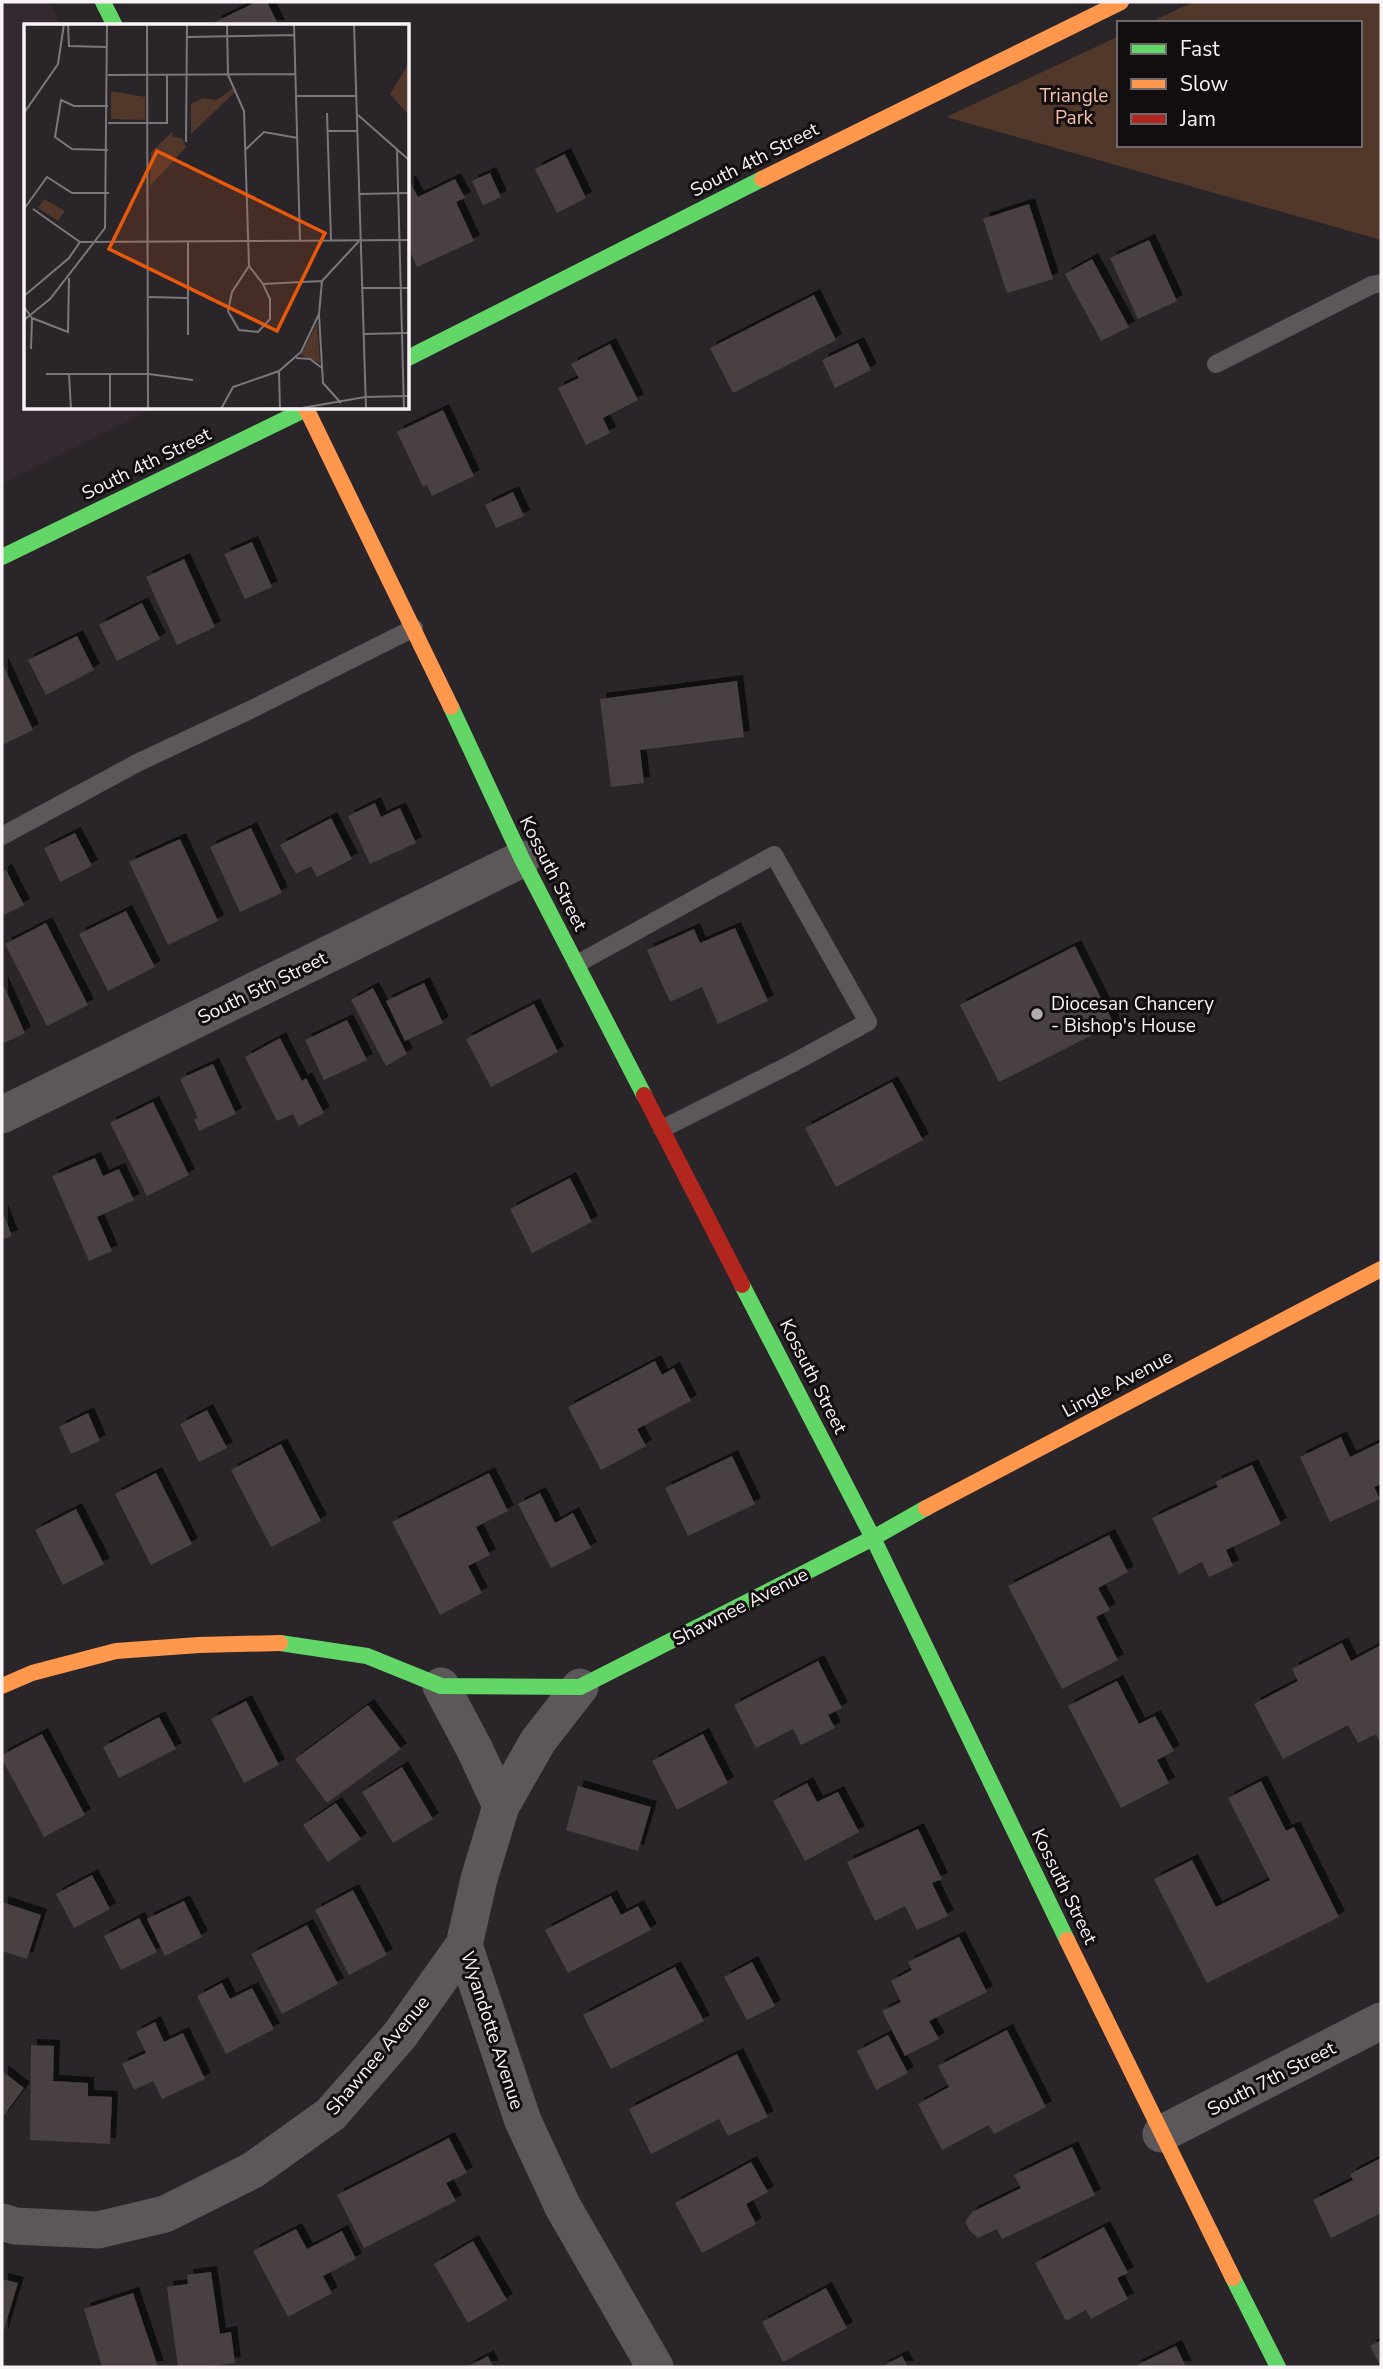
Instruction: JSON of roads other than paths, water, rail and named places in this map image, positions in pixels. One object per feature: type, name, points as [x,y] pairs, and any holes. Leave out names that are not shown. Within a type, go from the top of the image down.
[{"type":"street","points":[[103,2],[114,24]]},
{"type":"street","name":"South 4th Street","points":[[410,357],[869,125],[1121,2]]},
{"type":"street","name":"South 4th Street","points":[[2,556],[303,410]]},
{"type":"street","name":"Kossuth Street","points":[[308,410],[522,859],[873,1538],[1161,2134],[1278,2367]]},
{"type":"street","name":"South 5th Street","points":[[2,1115],[522,859]]},
{"type":"street","name":"Lingle Avenue","points":[[873,1538],[946,1496],[1381,1269]]},
{"type":"street","name":"Shawnee Avenue","points":[[2,1686],[32,1673],[116,1651],[198,1644],[286,1643],[367,1656],[441,1686],[580,1688],[873,1538]]},
{"type":"street","points":[[441,1686],[501,1806]]},
{"type":"street","name":"Wyandotte Avenue","points":[[580,1688],[538,1741],[501,1806],[479,1879],[464,1945],[523,2121],[564,2207],[655,2367]]},
{"type":"street","name":"Shawnee Avenue","points":[[2,2222],[15,2226],[98,2230],[165,2214],[253,2169],[331,2114],[400,2035],[464,1945]]},
{"type":"street","name":"South 7th Street","points":[[1161,2134],[1381,2021]]},
{"type":"lane","points":[[1216,364],[1372,285],[1381,283]]},
{"type":"lane","points":[[2,836],[137,763],[414,628]]},
{"type":"lane","points":[[577,964],[774,855],[867,1022],[662,1129]]},
{"type":"place","name":"Diocesan Chancery - Bishop's House","points":[[1037,1014]]},
{"type":"park label","name":"Triangle Park","points":[[1074,106]]}]
